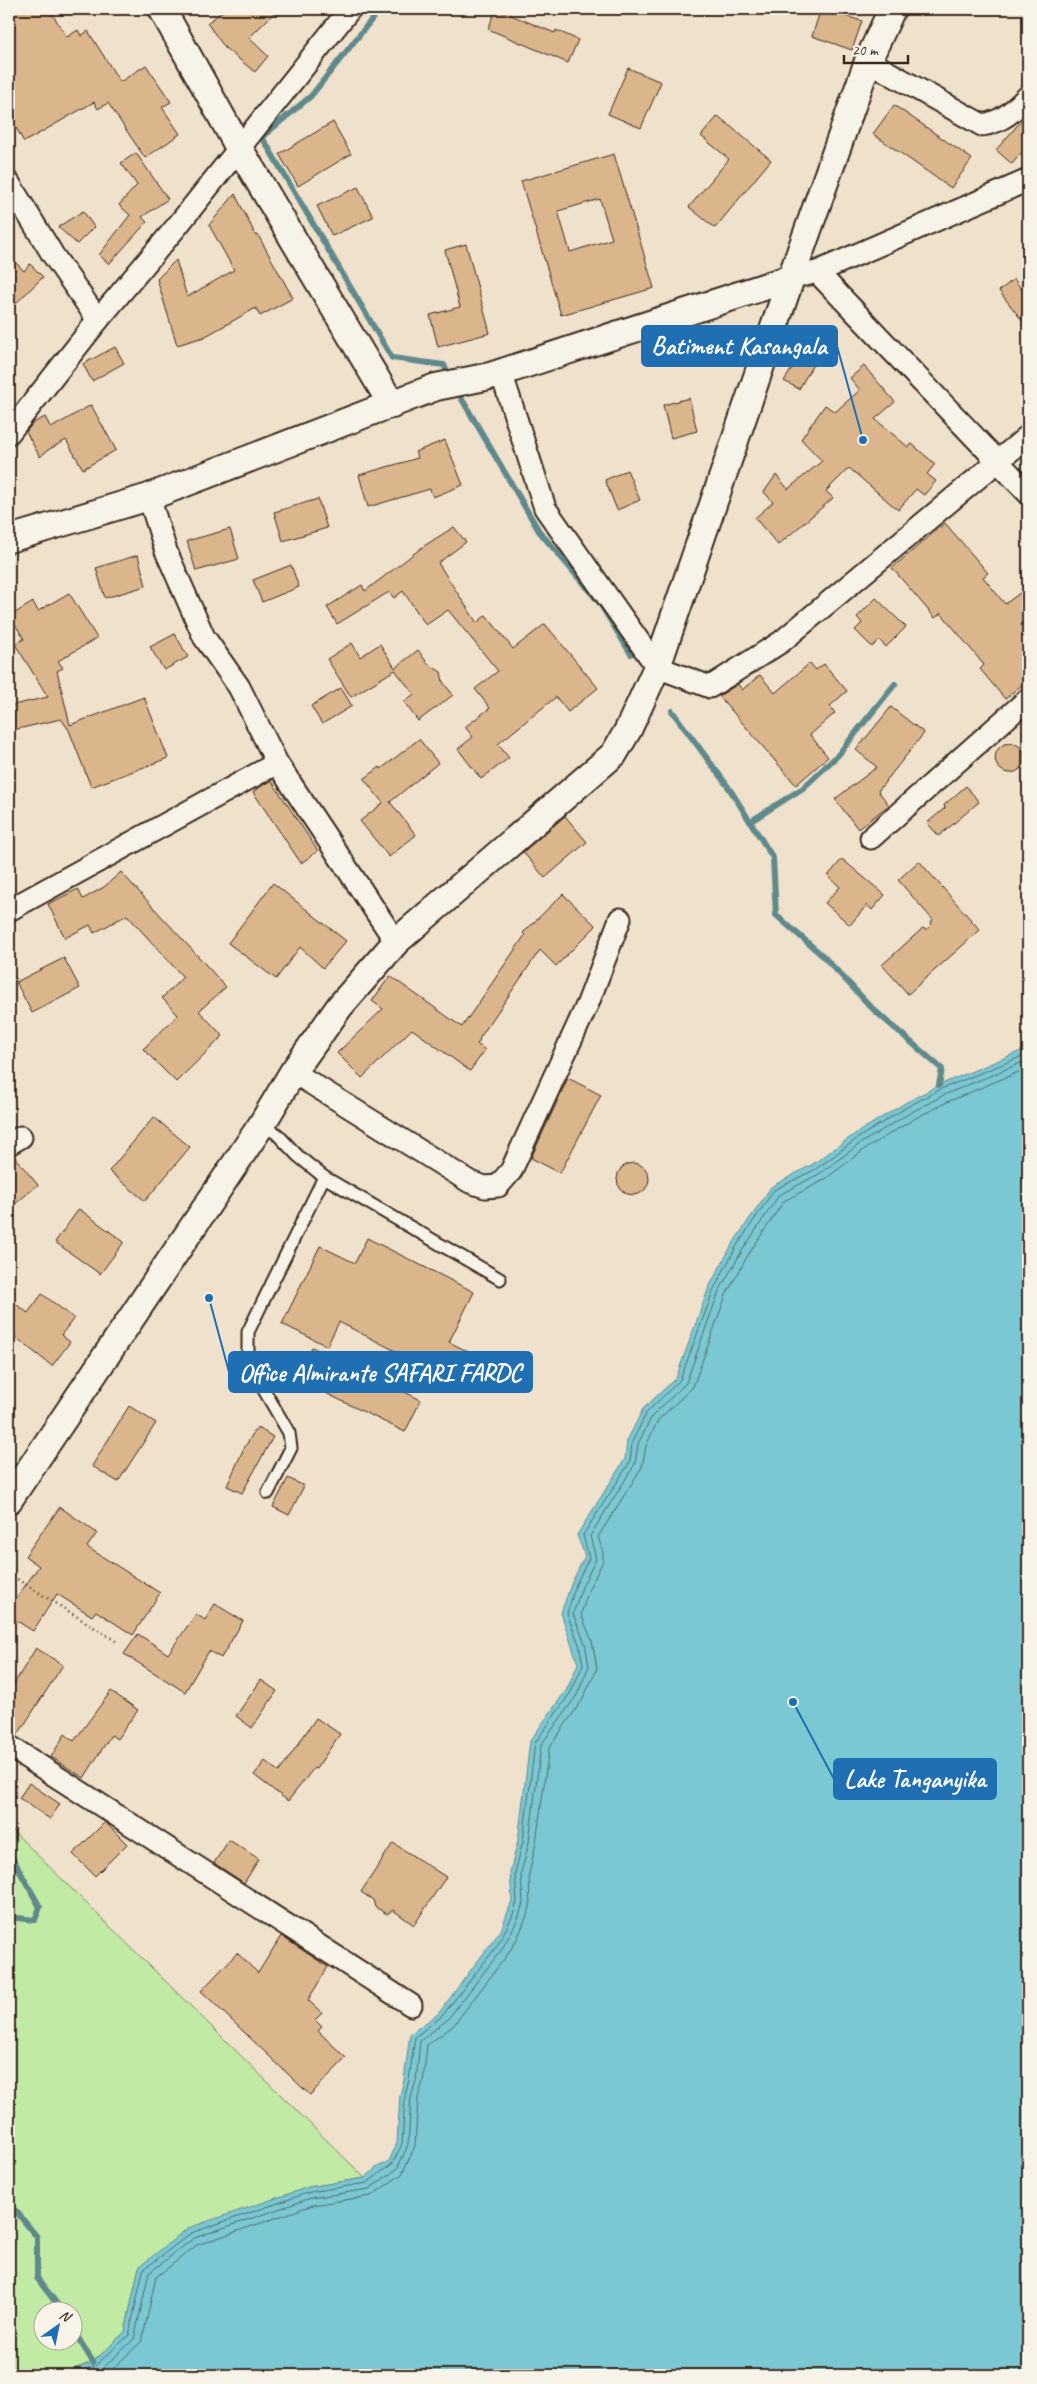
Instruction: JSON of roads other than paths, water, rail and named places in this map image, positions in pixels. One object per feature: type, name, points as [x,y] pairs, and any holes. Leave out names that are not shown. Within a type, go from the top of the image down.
[{"type":"street","points":[[162,9],[239,148],[392,406]]},
{"type":"street","points":[[9,433],[350,9]]},
{"type":"street","points":[[9,1500],[262,1124],[293,1072],[340,1006],[396,942],[614,754],[628,730],[657,667],[868,61],[892,9]]},
{"type":"street","points":[[868,61],[982,125],[996,123],[1014,111],[1028,96]]},
{"type":"street","points":[[9,539],[149,496],[392,406],[436,387],[495,374],[791,278],[818,272],[1028,180]]},
{"type":"street","points":[[9,183],[53,255],[98,320]]},
{"type":"street","points":[[818,272],[1028,493]]},
{"type":"street","points":[[495,374],[545,508],[657,667],[710,687],[781,642],[1028,436]]},
{"type":"street","points":[[149,496],[166,550],[204,637],[239,687],[277,763],[396,942]]},
{"type":"street","points":[[871,838],[1028,699]]},
{"type":"street","points":[[9,910],[277,763]]},
{"type":"street","points":[[293,1072],[470,1182],[485,1187],[498,1186],[511,1171],[572,1038],[620,919]]},
{"type":"street","points":[[9,1746],[411,2005]]},
{"type":"lane","points":[[262,1124],[277,1134],[298,1156],[324,1177],[500,1279]]},
{"type":"lane","points":[[268,1493],[291,1448],[290,1433],[253,1371],[248,1351],[248,1332],[324,1177]]},
{"type":"water","points":[[1028,1048],[1028,2375],[58,2375],[93,2362],[125,2332],[139,2267],[188,2228],[309,2187],[365,2178],[376,2168],[389,2161],[397,2143],[400,2095],[404,2080],[410,2034],[438,2014],[501,1930],[512,1901],[510,1872],[518,1841],[530,1741],[567,1689],[578,1664],[561,1613],[572,1582],[585,1556],[577,1535],[625,1459],[627,1441],[643,1409],[676,1378],[709,1287],[732,1245],[771,1187],[813,1164],[855,1134],[905,1103],[939,1085]]},
{"type":"waterway","points":[[380,9],[311,96],[262,137],[392,358],[444,365],[450,378]]},
{"type":"waterway","points":[[456,389],[539,531],[599,602],[631,654]]},
{"type":"waterway","points":[[751,821],[803,788],[838,755],[895,684]]},
{"type":"waterway","points":[[672,711],[729,788],[773,858],[776,915],[823,956],[874,1010],[942,1069],[939,1085]]},
{"type":"waterway","points":[[9,1852],[40,1907],[35,1920],[9,1917]]},
{"type":"waterway","points":[[9,2210],[16,2211],[37,2237],[37,2278],[55,2302]]},
{"type":"waterway","points":[[82,2344],[93,2362]]},
{"type":"place","name":"Batiment Kasangala","points":[[863,440]]},
{"type":"place","name":"Office Almirante SAFARI FARDC","points":[[209,1298]]},
{"type":"place","name":"Lake Tanganyika","points":[[793,1702]]}]
